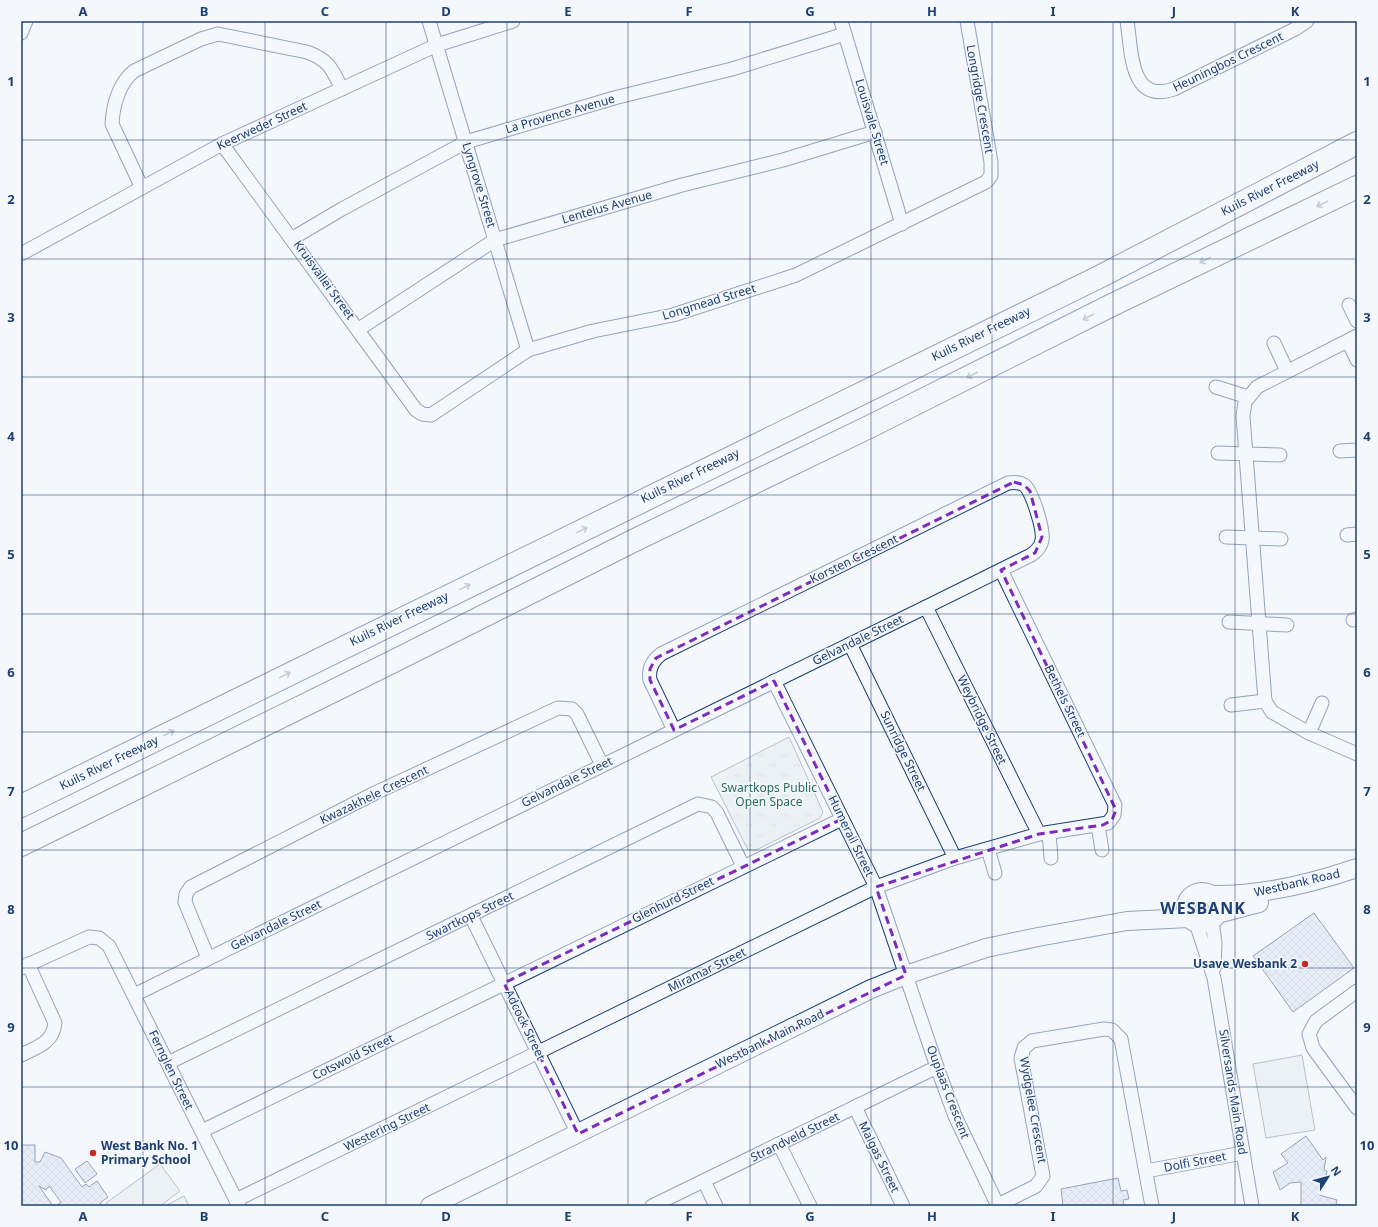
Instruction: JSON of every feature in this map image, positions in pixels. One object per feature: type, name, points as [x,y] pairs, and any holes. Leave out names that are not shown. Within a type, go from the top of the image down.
[{"type":"highway","name":"Kuils River Freeway","points":[[21,806],[1101,276],[1357,143]]},
{"type":"highway","points":[[21,845],[383,667],[637,539],[869,427],[1112,305],[1357,187]]},
{"type":"street","points":[[21,33],[26,21]]},
{"type":"street","name":"Lyngrove Street","points":[[430,21],[528,350]]},
{"type":"street","name":"Keerweder Street","points":[[21,254],[222,144],[437,45],[513,21]]},
{"type":"street","name":"Louisvale Street","points":[[841,21],[902,224]]},
{"type":"street","name":"Longridge Crescent","points":[[967,21],[992,162],[991,176]]},
{"type":"street","name":"Heuningbos Crescent","points":[[1127,21],[1136,76],[1144,87],[1156,93],[1174,89],[1295,29],[1306,21]]},
{"type":"street","points":[[142,188],[112,124],[119,92],[128,76],[134,71],[201,39],[218,34],[307,52],[319,56],[332,67],[342,89]]},
{"type":"street","name":"La Provence Avenue","points":[[293,238],[342,209],[466,142],[614,98],[732,69],[845,34]]},
{"type":"street","name":"Lentelus Avenue","points":[[359,329],[495,240],[682,185],[782,160],[875,132]]},
{"type":"street","name":"Kruisvallei Street","points":[[222,144],[293,238],[416,410],[425,415]]},
{"type":"street","name":"Longmead Street","points":[[425,415],[436,413],[528,350],[593,331],[673,315],[789,278],[978,187],[991,176]]},
{"type":"street","points":[[1349,305],[1357,321]]},
{"type":"street","points":[[1357,360],[1352,339],[1263,383],[1248,397],[1243,416],[1265,701],[1272,712],[1309,733],[1357,754]]},
{"type":"street","points":[[1274,343],[1287,371]]},
{"type":"street","points":[[1216,387],[1248,397]]},
{"type":"street","points":[[1340,451],[1357,450]]},
{"type":"street","points":[[1218,453],[1280,455]]},
{"type":"street","name":"Korsten Crescent","points":[[674,730],[650,680],[652,663],[662,654],[1008,484],[1019,483],[1027,488],[1032,495],[1042,533],[1042,542],[1034,552],[1001,570]]},
{"type":"street","points":[[1226,537],[1281,539]]},
{"type":"street","name":"Gelvandale Street","points":[[134,995],[1001,570]]},
{"type":"street","name":"Bethels Street","points":[[876,887],[955,858],[1044,834],[1103,825],[1112,820],[1116,810],[1115,805],[1001,570]]},
{"type":"street","name":"Weybridge Street","points":[[926,607],[1044,834]]},
{"type":"street","points":[[1229,622],[1287,625]]},
{"type":"street","name":"Sunridge Street","points":[[850,644],[955,858]]},
{"type":"street","name":"Humerail Street","points":[[774,681],[876,887],[906,975]]},
{"type":"street","points":[[1231,705],[1265,701]]},
{"type":"street","points":[[1309,733],[1322,703]]},
{"type":"street","name":"Kwazakhele Crescent","points":[[208,958],[185,902],[186,894],[190,887],[375,793],[558,708],[572,709],[577,714],[602,766]]},
{"type":"street","name":"Swartkops Street","points":[[168,1063],[698,804],[712,807],[717,813],[743,866]]},
{"type":"street","name":"Glenhurd Street","points":[[504,983],[842,819]]},
{"type":"street","points":[[1098,826],[1102,850]]},
{"type":"street","points":[[1044,834],[1051,858]]},
{"type":"street","points":[[988,849],[995,873]]},
{"type":"street","name":"Westbank Road","points":[[1357,868],[1335,876],[1276,890],[1237,896],[1212,895],[1204,892],[1196,893],[1200,915],[1333,887],[1357,880]]},
{"type":"street","name":"Miramar Street","points":[[538,1053],[876,887]]},
{"type":"street","points":[[1200,915],[1218,906],[1212,895]]},
{"type":"street","name":"Westbank Main Road","points":[[430,1206],[871,989],[906,975],[986,948],[1038,937],[1127,921],[1200,915]]},
{"type":"street","name":"Silversands Main Road","points":[[1200,915],[1215,943],[1214,978],[1252,1206]]},
{"type":"street","name":"Adcock Street","points":[[471,916],[578,1134]]},
{"type":"street","name":"Fernglen Street","points":[[24,966],[84,938],[99,938],[109,946],[238,1203]]},
{"type":"street","points":[[21,1055],[49,1040],[55,1030],[55,1023],[24,966]]},
{"type":"street","name":"Ouplaas Crescent","points":[[906,975],[955,1116],[998,1205]]},
{"type":"street","name":"Cotswold Street","points":[[202,1131],[504,983]]},
{"type":"street","points":[[1357,991],[1316,1021],[1309,1034],[1313,1048],[1357,1108]]},
{"type":"street","name":"Wydgelee Crescent","points":[[998,1205],[1036,1186],[1043,1176],[1021,1058],[1024,1048],[1027,1044],[1037,1040],[1104,1029],[1112,1030],[1119,1035],[1122,1042],[1152,1206]]},
{"type":"street","name":"Westering Street","points":[[238,1203],[538,1053]]},
{"type":"street","name":"Strandveld Street","points":[[652,1206],[937,1067]]},
{"type":"street","name":"Malgas Street","points":[[855,1107],[903,1206]]},
{"type":"street","points":[[780,1144],[810,1206]]},
{"type":"street","name":"Dolfi Street","points":[[1146,1171],[1243,1153]]},
{"type":"street","points":[[704,1181],[716,1206]]},
{"type":"highlighted area","points":[[1014,482],[1024,485],[1030,491],[1042,537],[1035,553],[1001,570],[1116,810],[1112,820],[1103,825],[1039,834],[876,887],[906,975],[578,1134],[504,983],[842,819],[774,681],[674,730],[650,680],[650,669],[656,658]]},
{"type":"green space","name":"Swartkops Public Open Space","points":[[789,737],[823,812],[820,818],[756,850],[748,850],[711,777]]},
{"type":"green space","points":[[1302,1055],[1315,1130],[1266,1138],[1253,1064]]},
{"type":"green space","points":[[160,1164],[180,1191],[160,1206],[108,1206],[106,1203]]},
{"type":"green space","points":[[184,1196],[189,1206],[165,1206]]},
{"type":"building","name":"Usave Wesbank 2","points":[[1314,913],[1354,968],[1293,1012],[1253,956]]},
{"type":"building","points":[[1306,1136],[1323,1160],[1326,1157],[1324,1170],[1327,1171],[1325,1178],[1322,1178],[1319,1195],[1337,1200],[1336,1204],[1345,1206],[1301,1206],[1301,1182],[1290,1183],[1280,1190],[1273,1172],[1288,1163],[1281,1154]]},
{"type":"building","points":[[21,1145],[35,1145],[35,1162],[40,1162],[45,1152],[61,1158],[82,1187],[86,1184],[89,1187],[97,1181],[108,1197],[100,1203],[102,1206],[56,1206],[61,1202],[49,1186],[46,1190],[39,1186],[53,1206],[21,1206]]},
{"type":"building","points":[[87,1161],[97,1174],[85,1183],[75,1169]]},
{"type":"building","points":[[1118,1178],[1121,1191],[1127,1190],[1129,1199],[1123,1200],[1124,1206],[1063,1206],[1061,1189]]},
{"type":"place","name":"Usave Wesbank 2","points":[[1305,964]]},
{"type":"place","name":"West Bank No. 1 Primary School","points":[[93,1153]]},
{"type":"district","name":"WESBANK","points":[[1203,908]]}]
